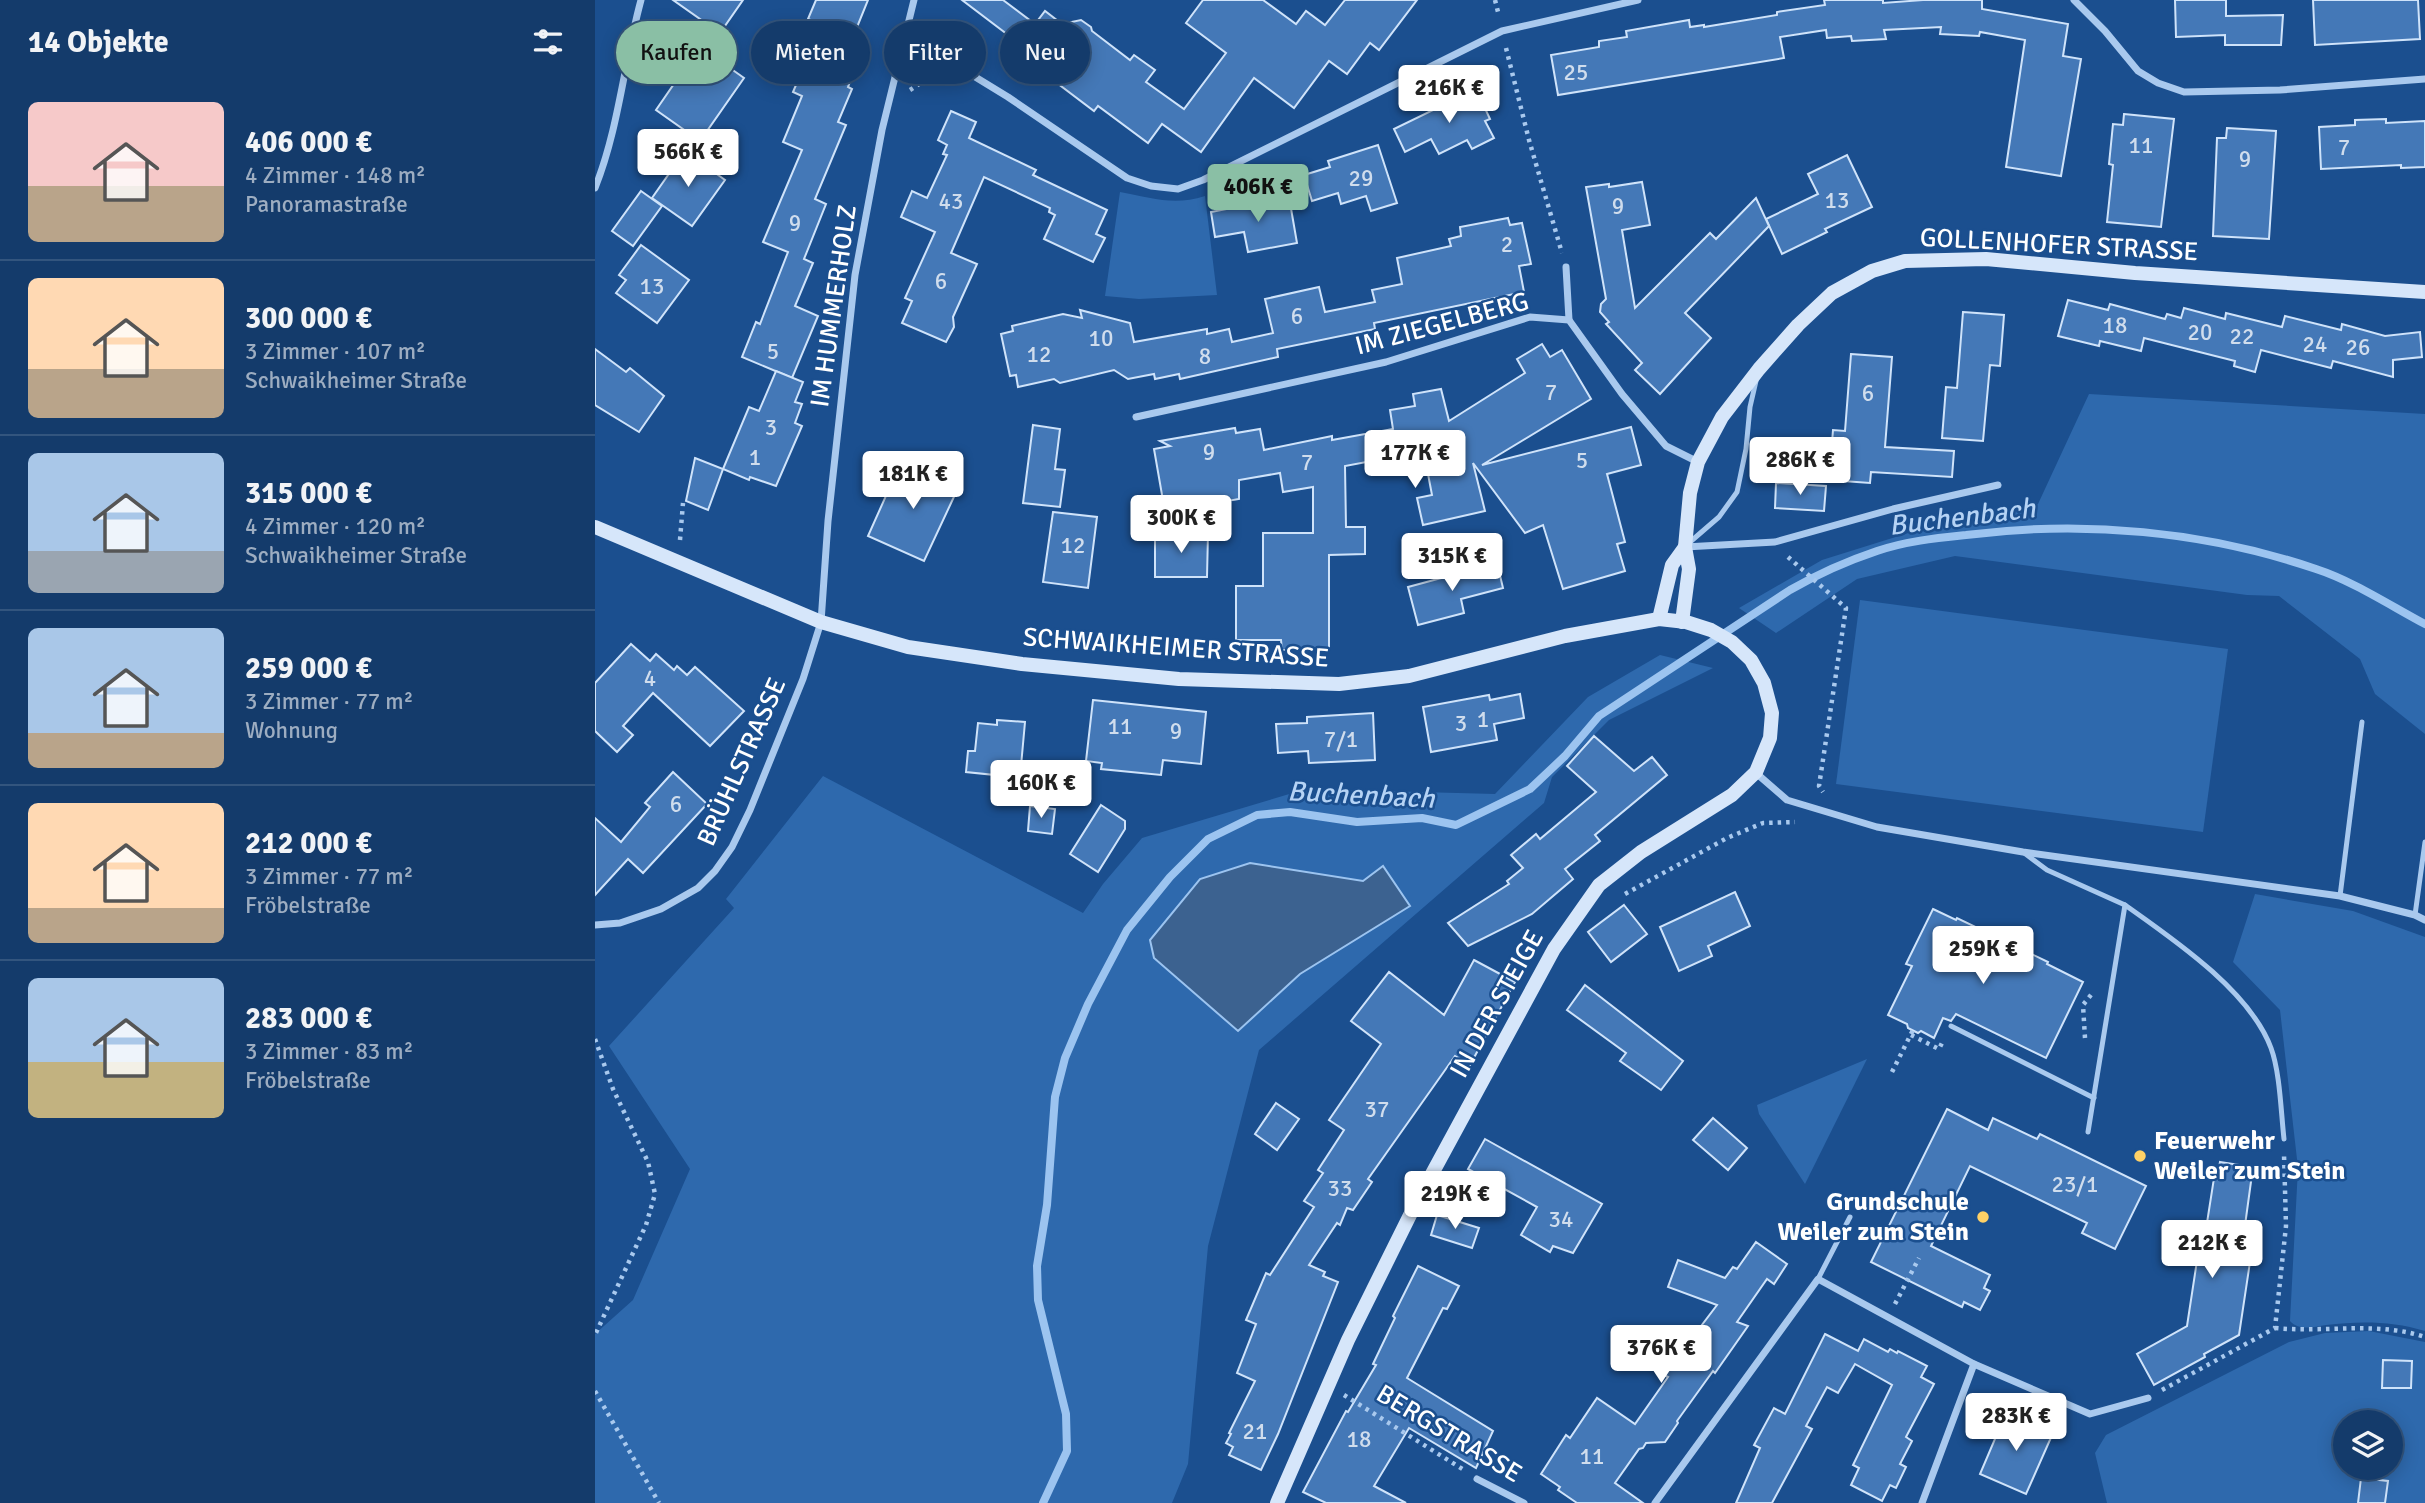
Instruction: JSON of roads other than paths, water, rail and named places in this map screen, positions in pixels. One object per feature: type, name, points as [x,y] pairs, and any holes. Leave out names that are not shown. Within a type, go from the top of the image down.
[{"type":"main road","name":"GOLLENHOFER STRASSE","points":[[1684,622],[1689,569],[1685,547],[1690,493],[1698,462],[1722,417],[1798,325],[1832,293],[1872,271],[1905,261],[1986,260],[2148,274],[2425,292]]},
{"type":"main road","name":"SCHWAIKHEIMER STRASSE","points":[[595,527],[821,622],[908,646],[1022,664],[1179,679],[1339,684],[1409,676],[1565,636],[1659,620],[1684,622]]},
{"type":"main road","name":"GOLLENHOFER STRASSE","points":[[1659,620],[1672,565],[1685,547]]},
{"type":"main road","name":"IN DER STEIGE","points":[[1277,1503],[1348,1340],[1413,1207],[1554,949],[1599,885],[1641,852],[1732,795],[1756,772],[1770,738],[1772,713],[1764,683],[1751,660],[1732,642],[1711,630],[1684,622]]},
{"type":"street","points":[[595,188],[604,166],[641,0]]},
{"type":"street","name":"IM HUMMERHOLZ","points":[[908,21],[914,0]]},
{"type":"street","points":[[986,83],[1127,178],[1150,186],[1178,189],[1203,180],[1502,31],[1638,0]]},
{"type":"street","points":[[2074,0],[2105,31],[2138,71],[2158,83],[2184,92],[2280,90],[2425,79]]},
{"type":"street","name":"IM HUMMERHOLZ","points":[[821,622],[828,521],[855,275],[893,84]]},
{"type":"street","points":[[1566,267],[1569,320]]},
{"type":"street","name":"IM ZIEGELBERG","points":[[1136,417],[1386,362],[1530,317],[1569,320],[1622,394],[1666,446],[1698,462]]},
{"type":"street","points":[[1685,547],[1775,542],[1893,509],[1998,485]]},
{"type":"street","name":"BRÜHLSTRASSE","points":[[595,925],[620,923],[661,909],[698,888],[715,871],[732,847],[764,777],[803,680],[821,622]]},
{"type":"street","points":[[1756,772],[1787,800],[1864,824],[2023,852],[2340,896],[2425,919]]},
{"type":"street","points":[[1655,1503],[1818,1279],[1974,1364],[2090,1414],[2148,1398]]},
{"type":"street","points":[[1922,1503],[1974,1364]]},
{"type":"street","name":"BERGSTRASSE","points":[[1477,1479],[1524,1503]]},
{"type":"lane","points":[[1685,547],[1719,517],[1737,492],[1746,449],[1750,407],[1759,369]]},
{"type":"lane","points":[[2340,896],[2362,722]]},
{"type":"lane","points":[[2415,915],[2425,842]]},
{"type":"lane","points":[[2023,852],[2047,870],[2125,905],[2177,941],[2209,969],[2258,1021],[2272,1050],[2284,1139]]},
{"type":"lane","points":[[2088,1132],[2125,905]]},
{"type":"lane","points":[[1951,1026],[2094,1098]]},
{"type":"lane","points":[[1818,1279],[1850,1217]]},
{"type":"waterway","name":"Buchenbach","points":[[1043,1503],[1067,1451],[1066,1414],[1038,1300],[1037,1266],[1047,1205],[1055,1097],[1065,1058],[1088,1004],[1127,930],[1170,877],[1208,839],[1257,815],[1290,812],[1357,822],[1422,818],[1456,825],[1530,789],[1565,756],[1599,716],[1790,590],[1855,559],[1910,542],[2055,529],[2099,529],[2187,538],[2274,556],[2330,574],[2425,624]]},
{"type":"place","name":"Feuerwehr Weiler zum Stein","points":[[2140,1156]]},
{"type":"place","name":"Grundschule Weiler zum Stein","points":[[1983,1217]]}]
